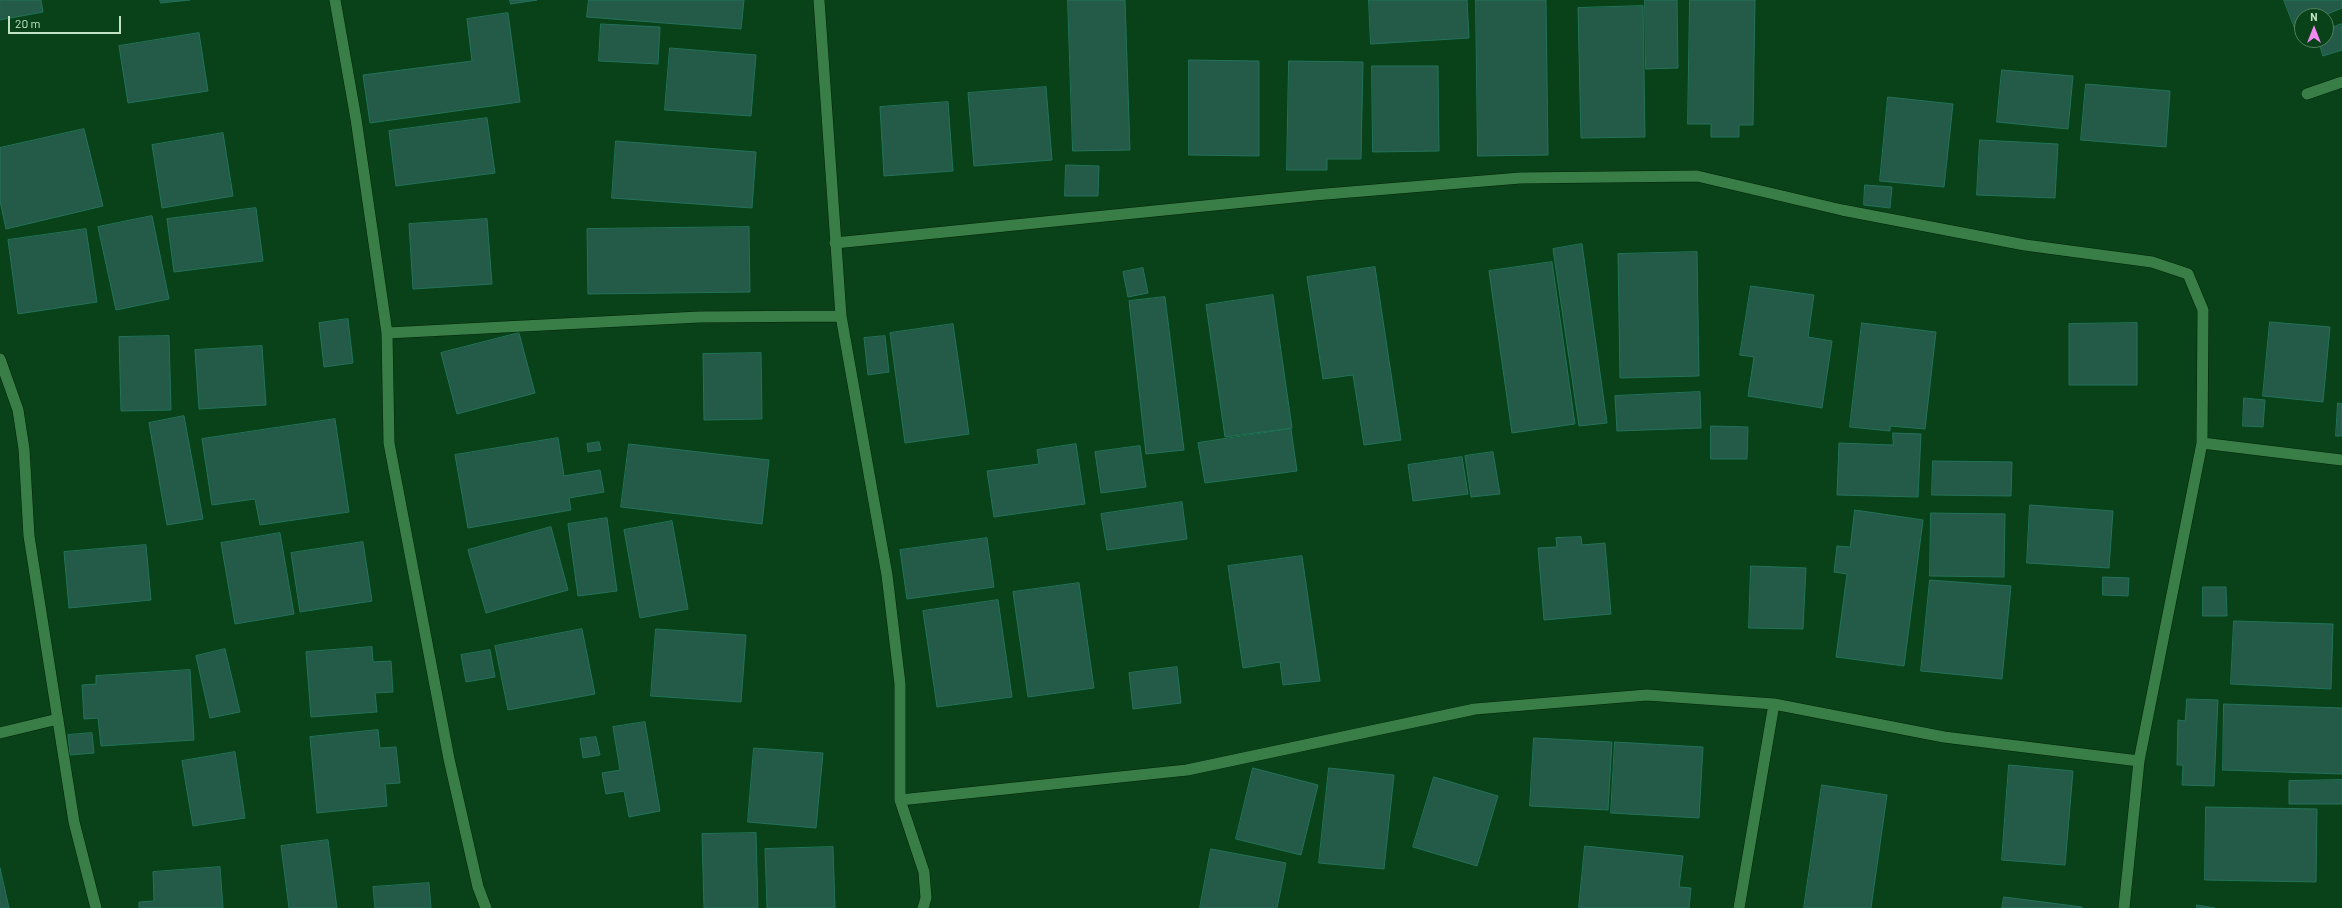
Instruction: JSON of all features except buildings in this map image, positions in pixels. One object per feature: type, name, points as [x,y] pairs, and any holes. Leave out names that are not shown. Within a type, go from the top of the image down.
[{"type":"street","points":[[335,0],[356,118],[387,334],[389,443],[449,759],[478,887],[486,908]]},
{"type":"street","points":[[819,0],[841,316],[887,575],[900,684],[900,800],[924,872],[926,898],[923,908]]},
{"type":"street","points":[[2307,94],[2342,82]]},
{"type":"street","points":[[835,242],[1314,194],[1520,178],[1697,176],[1842,210],[2025,245],[2152,262],[2188,274],[2203,310],[2202,442],[2139,762],[2124,908]]},
{"type":"street","points":[[387,334],[700,317],[841,316]]},
{"type":"street","points":[[0,359],[19,418],[24,449],[29,536],[74,822],[96,908]]},
{"type":"street","points":[[2202,442],[2342,460]]},
{"type":"street","points":[[900,800],[1187,770],[1475,708],[1647,696],[1774,704],[1944,737],[2139,762]]},
{"type":"street","points":[[1740,908],[1774,704]]},
{"type":"street","points":[[0,733],[58,719]]}]
